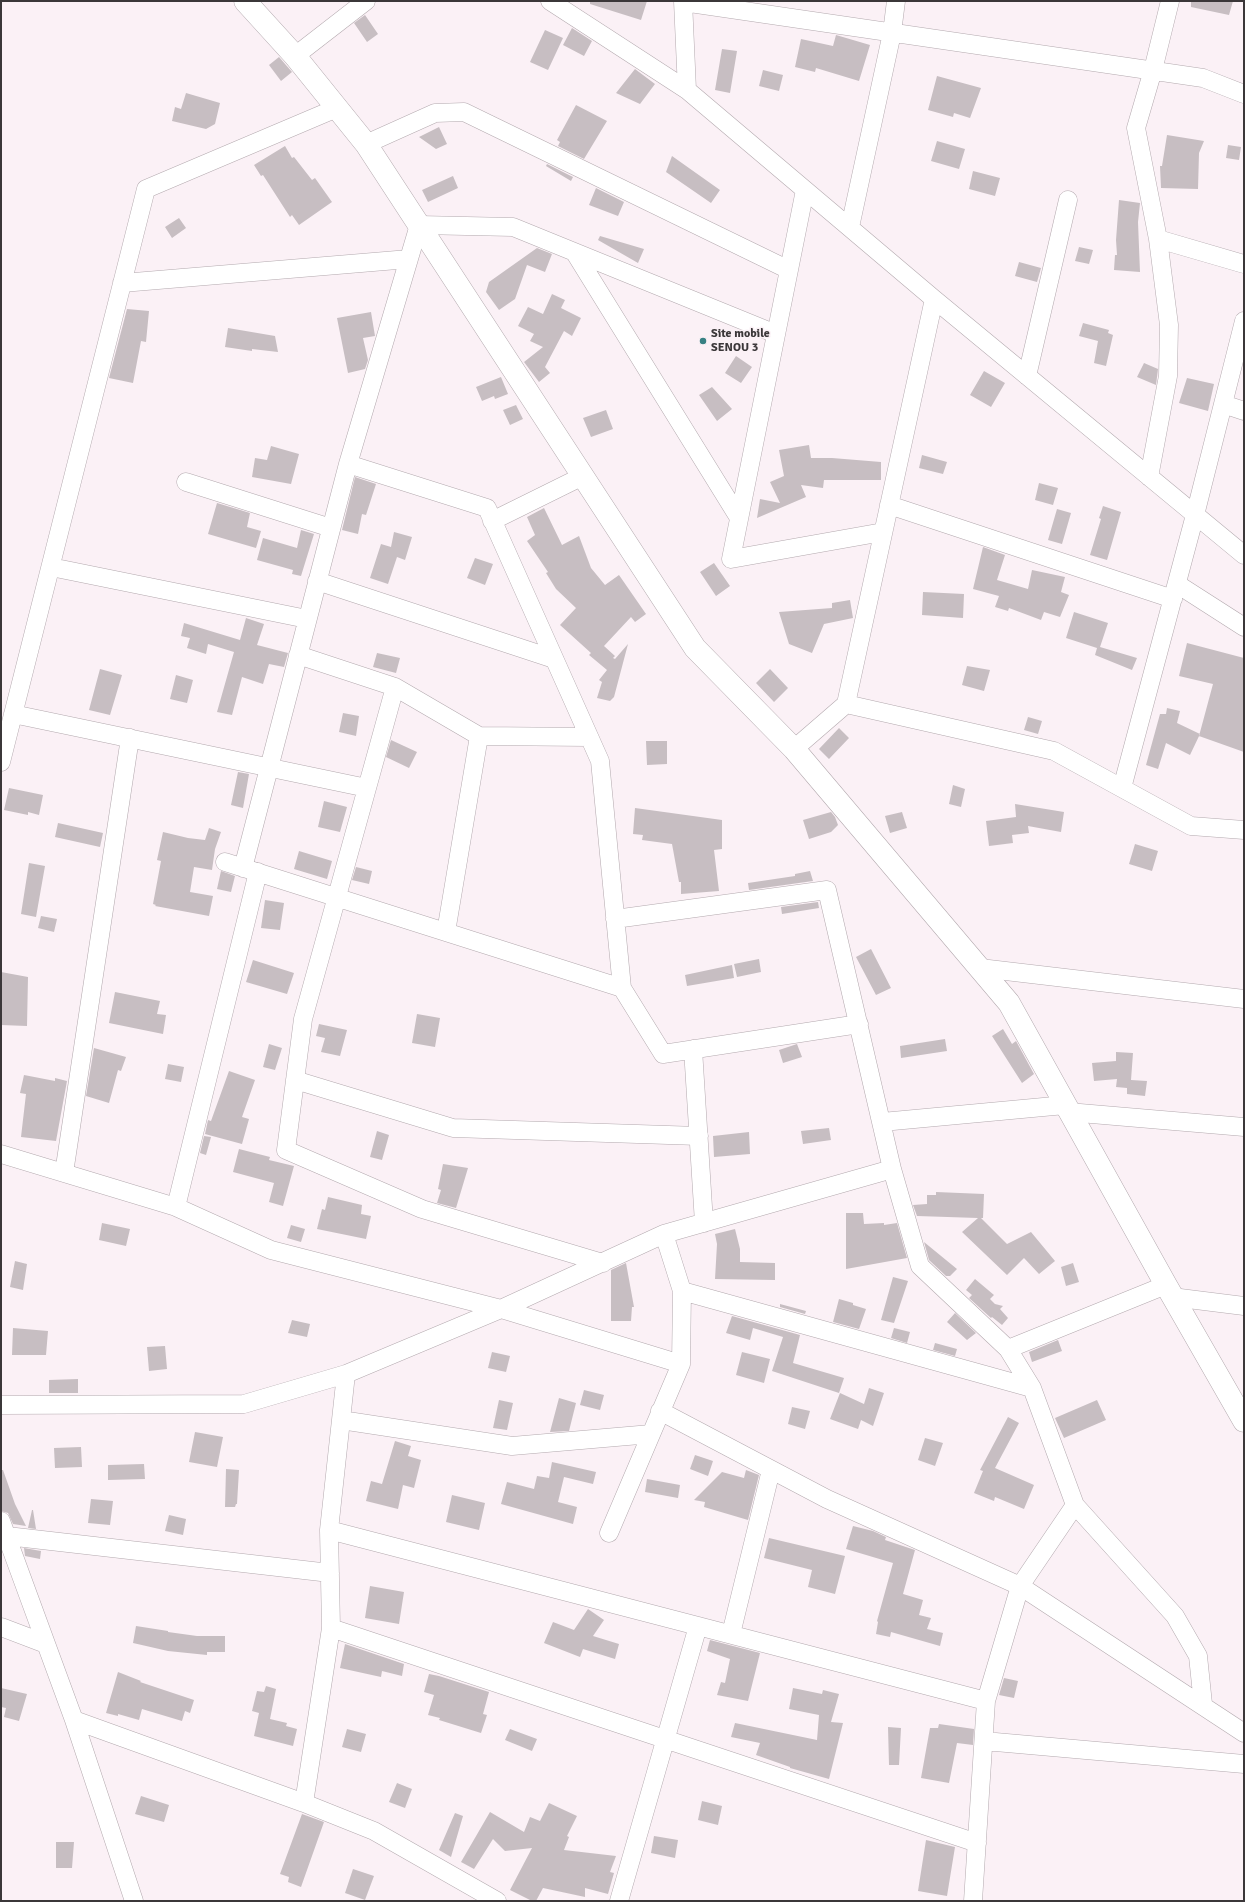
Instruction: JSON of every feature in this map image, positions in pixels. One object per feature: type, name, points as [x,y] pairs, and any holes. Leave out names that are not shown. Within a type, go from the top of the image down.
[{"type":"street","points":[[245,1],[295,56],[366,144],[695,648],[794,749],[1009,1003],[1169,1291],[1243,1417]]},
{"type":"street","points":[[295,56],[366,1]]},
{"type":"street","points":[[550,1],[687,90],[934,299],[1244,555]]},
{"type":"street","points":[[850,227],[892,32],[896,1]]},
{"type":"street","points":[[1149,477],[1168,376],[1169,325],[1158,239],[1136,128],[1153,70],[1170,1]]},
{"type":"street","points":[[687,90],[683,2],[1203,78],[1244,94]]},
{"type":"street","points":[[1,762],[146,189],[337,108]]},
{"type":"street","points":[[366,144],[435,113],[464,112],[789,270]]},
{"type":"street","points":[[805,190],[731,559],[883,532]]},
{"type":"street","points":[[1027,376],[1068,200]]},
{"type":"street","points":[[419,225],[513,227],[776,334]]},
{"type":"street","points":[[176,1207],[250,870],[269,767],[348,464],[419,225]]},
{"type":"street","points":[[1158,239],[1244,264]]},
{"type":"street","points":[[575,253],[739,518]]},
{"type":"street","points":[[122,283],[409,259]]},
{"type":"street","points":[[794,749],[846,704],[934,299]]},
{"type":"street","points":[[1122,788],[1175,592],[1244,321]]},
{"type":"street","points":[[1223,404],[1244,411]]},
{"type":"street","points":[[348,464],[487,508],[600,761],[622,988],[663,1054],[859,1024]]},
{"type":"street","points":[[492,521],[583,476]]},
{"type":"street","points":[[186,482],[331,528]]},
{"type":"street","points":[[889,505],[1175,592],[1244,627]]},
{"type":"street","points":[[51,567],[307,619]]},
{"type":"street","points":[[317,581],[554,659]]},
{"type":"street","points":[[298,655],[395,687],[479,736],[589,737]]},
{"type":"street","points":[[395,687],[303,1019],[286,1150],[422,1209],[603,1263]]},
{"type":"street","points":[[846,704],[1054,751],[1191,826],[1244,830]]},
{"type":"street","points":[[13,714],[368,788]]},
{"type":"street","points":[[446,932],[479,736]]},
{"type":"street","points":[[64,1173],[130,738]]},
{"type":"street","points":[[225,862],[622,988]]},
{"type":"street","points":[[615,919],[827,890],[892,1169],[920,1266],[1008,1349],[1032,1388],[1076,1505],[1176,1616],[1198,1656],[1203,1704]]},
{"type":"street","points":[[980,968],[1244,998]]},
{"type":"street","points":[[693,1049],[704,1223]]},
{"type":"street","points":[[295,1080],[453,1128],[698,1136]]},
{"type":"street","points":[[882,1122],[1066,1108],[1244,1127]]},
{"type":"street","points":[[1,1154],[176,1207],[271,1250],[501,1309],[681,1364]]},
{"type":"street","points":[[1,1405],[244,1404],[346,1374],[501,1309],[664,1234],[892,1169]]},
{"type":"street","points":[[609,1534],[650,1434],[681,1364],[682,1291],[664,1234]]},
{"type":"street","points":[[682,1291],[1032,1388]]},
{"type":"street","points":[[1008,1349],[1169,1291],[1244,1306]]},
{"type":"street","points":[[304,1803],[331,1628],[329,1530],[346,1374]]},
{"type":"street","points":[[660,1411],[827,1499],[1020,1586],[1203,1704],[1244,1733]]},
{"type":"street","points":[[341,1420],[512,1446],[650,1434]]},
{"type":"street","points":[[731,1634],[771,1470]]},
{"type":"street","points":[[973,1901],[986,1701],[1020,1586],[1076,1505]]},
{"type":"street","points":[[134,1901],[74,1720],[4,1528],[330,1573]]},
{"type":"street","points":[[329,1530],[986,1701]]},
{"type":"street","points":[[619,1901],[698,1626]]},
{"type":"street","points":[[1,1627],[46,1644]]},
{"type":"street","points":[[331,1628],[977,1844]]},
{"type":"street","points":[[74,1720],[304,1803],[374,1831],[497,1901]]},
{"type":"street","points":[[984,1741],[1244,1764]]},
{"type":"building","points":[[590,1],[647,1],[641,20],[590,4]]},
{"type":"building","points":[[1191,1],[1233,1],[1229,15],[1191,7]]},
{"type":"building","points":[[365,15],[378,34],[367,42],[354,23]]},
{"type":"building","points":[[572,28],[592,41],[584,56],[563,45]]},
{"type":"building","points":[[545,30],[563,38],[548,70],[530,62]]},
{"type":"building","points":[[836,35],[870,45],[859,81],[816,68],[815,72],[795,67],[801,39],[833,46]]},
{"type":"building","points":[[722,49],[737,51],[730,93],[715,90]]},
{"type":"building","points":[[279,57],[292,72],[281,81],[269,65]]},
{"type":"building","points":[[635,69],[655,84],[640,104],[616,93]]},
{"type":"building","points":[[763,70],[783,75],[779,91],[759,86]]},
{"type":"building","points":[[937,76],[981,88],[970,118],[954,113],[953,117],[928,110]]},
{"type":"building","points":[[186,93],[220,103],[215,124],[206,129],[172,121],[175,107],[181,109]]},
{"type":"building","points":[[576,105],[607,121],[584,159],[558,146],[560,142],[557,140]]},
{"type":"building","points":[[439,127],[447,144],[436,149],[419,137]]},
{"type":"building","points":[[1167,135],[1204,141],[1199,153],[1198,189],[1161,188],[1160,166],[1162,166]]},
{"type":"building","points":[[937,141],[965,149],[959,169],[931,161]]},
{"type":"building","points":[[1228,145],[1241,147],[1239,160],[1226,158]]},
{"type":"building","points":[[285,146],[292,158],[294,157],[312,180],[315,178],[332,202],[299,225],[292,215],[290,217],[263,175],[261,176],[254,165]]},
{"type":"building","points":[[672,156],[720,190],[711,203],[666,172]]},
{"type":"building","points":[[547,164],[573,177],[571,181],[546,166]]},
{"type":"building","points":[[973,171],[1000,178],[995,196],[969,189]]},
{"type":"building","points":[[453,176],[458,188],[428,202],[422,190]]},
{"type":"building","points":[[596,188],[624,202],[618,216],[589,205]]},
{"type":"building","points":[[1119,200],[1140,203],[1138,222],[1140,272],[1114,270],[1115,255],[1117,255],[1116,240]]},
{"type":"building","points":[[179,218],[186,228],[172,238],[165,227]]},
{"type":"building","points":[[600,236],[644,249],[638,263],[598,240]]},
{"type":"building","points":[[1079,247],[1093,250],[1089,264],[1075,261]]},
{"type":"building","points":[[537,248],[552,254],[545,272],[527,265],[515,299],[499,310],[486,292],[489,282]]},
{"type":"building","points":[[1019,262],[1041,268],[1037,282],[1015,276]]},
{"type":"building","points":[[552,294],[565,300],[561,308],[581,318],[572,336],[564,331],[545,367],[550,373],[539,382],[524,362],[543,347],[530,341],[534,334],[518,326],[528,307],[543,314]]},
{"type":"building","points":[[127,309],[149,311],[146,342],[141,341],[133,383],[109,378]]},
{"type":"building","points":[[371,312],[375,336],[363,338],[368,360],[365,369],[348,373],[337,318]]},
{"type":"building","points":[[1083,323],[1109,330],[1108,333],[1113,335],[1106,366],[1094,363],[1098,341],[1079,336]]},
{"type":"building","points":[[228,328],[275,336],[278,352],[252,349],[252,351],[225,347]]},
{"type":"building","points":[[736,356],[752,367],[741,383],[725,373]]},
{"type":"building","points":[[1144,363],[1158,369],[1156,385],[1137,377]]},
{"type":"building","points":[[984,371],[1005,383],[991,407],[970,395]]},
{"type":"building","points":[[501,377],[508,394],[495,399],[494,396],[482,401],[476,387]]},
{"type":"building","points":[[1187,378],[1214,384],[1208,411],[1179,403]]},
{"type":"building","points":[[712,387],[732,409],[717,421],[699,395]]},
{"type":"building","points":[[516,405],[523,419],[510,425],[503,410]]},
{"type":"building","points":[[606,410],[613,429],[591,437],[583,418]]},
{"type":"building","points":[[809,445],[811,458],[881,462],[881,480],[824,480],[823,488],[801,485],[806,497],[757,518],[760,499],[780,503],[770,482],[784,476],[779,450]]},
{"type":"building","points":[[271,446],[299,454],[291,484],[252,477],[255,458],[267,460]]},
{"type":"building","points":[[922,455],[947,462],[943,474],[919,468]]},
{"type":"building","points":[[355,477],[376,484],[366,515],[362,514],[358,534],[342,530]]},
{"type":"building","points":[[1039,483],[1058,488],[1053,505],[1035,500]]},
{"type":"building","points":[[217,503],[250,513],[247,527],[261,531],[256,548],[208,534]]},
{"type":"building","points":[[1103,506],[1121,512],[1107,560],[1090,555],[1101,519],[1099,518]]},
{"type":"building","points":[[544,508],[562,545],[579,536],[591,568],[605,585],[619,575],[646,614],[635,622],[631,617],[604,646],[615,656],[613,658],[615,659],[628,644],[614,697],[610,701],[597,698],[602,682],[599,680],[607,670],[589,655],[591,653],[560,625],[576,608],[556,589],[546,573],[548,572],[527,541],[535,535],[527,517]]},
{"type":"building","points":[[1057,509],[1071,513],[1062,544],[1048,540]]},
{"type":"building","points":[[301,530],[314,534],[301,576],[292,574],[293,570],[257,560],[263,538],[297,548]]},
{"type":"building","points":[[394,532],[412,537],[405,560],[397,557],[388,584],[370,578],[381,544],[391,547]]},
{"type":"building","points":[[983,547],[1005,555],[997,580],[1028,589],[1032,570],[1065,577],[1061,592],[1069,595],[1060,617],[1044,612],[1041,620],[1009,608],[1008,611],[995,607],[999,596],[973,589]]},
{"type":"building","points":[[475,558],[493,564],[485,585],[467,578]]},
{"type":"building","points":[[714,563],[730,586],[716,596],[700,572]]},
{"type":"building","points":[[923,592],[964,594],[963,618],[922,615]]},
{"type":"building","points":[[850,600],[853,618],[824,624],[812,653],[789,644],[779,612],[832,608],[832,603]]},
{"type":"building","points":[[1074,612],[1108,623],[1100,647],[1137,658],[1132,670],[1095,655],[1097,648],[1066,638]]},
{"type":"building","points":[[246,618],[264,624],[257,645],[288,653],[284,667],[269,664],[263,684],[242,677],[232,715],[217,712],[234,652],[208,644],[206,654],[187,648],[190,638],[181,636],[184,623],[240,640]]},
{"type":"building","points":[[1187,643],[1244,658],[1244,752],[1199,736],[1213,684],[1179,676]]},
{"type":"building","points":[[377,653],[400,658],[396,673],[373,667]]},
{"type":"building","points":[[967,666],[990,670],[984,691],[962,685]]},
{"type":"building","points":[[100,669],[122,675],[110,715],[89,710]]},
{"type":"building","points":[[770,669],[788,688],[774,702],[756,683]]},
{"type":"building","points":[[176,675],[193,680],[187,703],[170,699]]},
{"type":"building","points":[[1167,708],[1180,711],[1177,723],[1200,734],[1190,755],[1166,743],[1158,769],[1146,765],[1160,714],[1166,714]]},
{"type":"building","points":[[343,713],[359,716],[356,736],[339,732]]},
{"type":"building","points":[[1028,717],[1042,721],[1038,734],[1024,730]]},
{"type":"building","points":[[839,728],[849,738],[829,759],[819,749]]},
{"type":"building","points":[[391,740],[417,752],[409,768],[386,757]]},
{"type":"building","points":[[646,741],[667,741],[667,764],[647,765]]},
{"type":"building","points":[[238,772],[249,774],[243,808],[231,805]]},
{"type":"building","points":[[953,785],[965,789],[961,807],[949,804]]},
{"type":"building","points":[[9,788],[43,795],[39,815],[28,812],[28,815],[4,810]]},
{"type":"building","points":[[324,801],[347,807],[340,832],[318,827]]},
{"type":"building","points":[[1015,804],[1064,812],[1061,832],[1028,826],[1029,833],[1012,835],[1013,843],[989,846],[986,821],[1016,817]]},
{"type":"building","points":[[635,808],[722,820],[722,849],[714,850],[719,891],[681,894],[681,882],[679,882],[672,844],[642,840],[643,835],[633,834]]},
{"type":"building","points":[[831,812],[838,825],[831,832],[809,839],[803,820]]},
{"type":"building","points":[[902,812],[907,828],[890,833],[885,816]]},
{"type":"building","points":[[58,823],[103,833],[100,847],[55,837]]},
{"type":"building","points":[[209,828],[221,832],[215,849],[212,870],[194,867],[190,892],[213,896],[209,916],[155,906],[156,905],[153,904],[161,861],[157,860],[163,832],[188,838],[205,840]]},
{"type":"building","points":[[1135,844],[1158,851],[1152,871],[1129,864]]},
{"type":"building","points":[[299,851],[332,861],[327,879],[294,869]]},
{"type":"building","points":[[29,863],[45,866],[36,917],[21,914]]},
{"type":"building","points":[[356,867],[372,871],[369,884],[352,880]]},
{"type":"building","points":[[221,871],[235,876],[231,892],[217,889]]},
{"type":"building","points":[[810,871],[813,881],[749,890],[748,883],[795,876],[795,874]]},
{"type":"building","points":[[265,900],[284,903],[280,930],[261,928]]},
{"type":"building","points":[[818,902],[819,908],[782,914],[781,907]]},
{"type":"building","points":[[41,916],[57,919],[54,932],[38,928]]},
{"type":"building","points":[[871,949],[891,988],[876,995],[856,957]]},
{"type":"building","points":[[759,959],[761,972],[737,977],[734,964]]},
{"type":"building","points":[[253,960],[294,973],[287,994],[246,982]]},
{"type":"building","points":[[732,965],[734,978],[687,986],[685,975]]},
{"type":"building","points":[[1,972],[28,977],[27,1026],[1,1025]]},
{"type":"building","points":[[115,992],[160,1001],[157,1014],[166,1015],[163,1034],[109,1023]]},
{"type":"building","points":[[417,1014],[440,1018],[435,1047],[412,1043]]},
{"type":"building","points":[[319,1024],[347,1030],[340,1056],[321,1052],[325,1038],[316,1036]]},
{"type":"building","points":[[1003,1029],[1012,1044],[1016,1041],[1034,1074],[1022,1083],[992,1036]]},
{"type":"building","points":[[945,1039],[947,1051],[901,1058],[900,1046]]},
{"type":"building","points":[[269,1044],[282,1048],[275,1070],[263,1067]]},
{"type":"building","points":[[797,1044],[802,1057],[783,1063],[779,1050]]},
{"type":"building","points":[[94,1048],[126,1057],[121,1071],[118,1070],[109,1103],[86,1096]]},
{"type":"building","points":[[1116,1052],[1133,1053],[1131,1080],[1147,1081],[1145,1096],[1127,1094],[1127,1088],[1116,1087],[1117,1079],[1094,1081],[1092,1063],[1116,1061]]},
{"type":"building","points":[[168,1064],[184,1067],[181,1082],[165,1079]]},
{"type":"building","points":[[229,1071],[255,1080],[242,1117],[249,1119],[242,1144],[205,1134],[208,1120],[211,1121]]},
{"type":"building","points":[[24,1075],[55,1081],[55,1078],[67,1081],[56,1141],[21,1137],[26,1094],[20,1093]]},
{"type":"building","points":[[829,1128],[831,1140],[803,1144],[801,1131]]},
{"type":"building","points":[[377,1131],[389,1135],[382,1160],[370,1157]]},
{"type":"building","points":[[749,1132],[750,1154],[714,1157],[713,1136]]},
{"type":"building","points":[[204,1136],[211,1137],[206,1155],[200,1153]]},
{"type":"building","points":[[239,1149],[270,1157],[269,1160],[294,1166],[283,1206],[269,1202],[274,1183],[233,1172]]},
{"type":"building","points":[[443,1164],[468,1168],[456,1208],[437,1203],[441,1190],[438,1189]]},
{"type":"building","points":[[936,1192],[984,1194],[983,1218],[981,1218],[1007,1244],[1031,1232],[1055,1261],[1039,1274],[1024,1258],[1007,1275],[962,1232],[978,1218],[917,1216],[913,1205],[927,1204],[927,1195],[936,1195]]},
{"type":"building","points":[[328,1197],[362,1205],[361,1214],[371,1216],[366,1239],[317,1229],[322,1209],[325,1210]]},
{"type":"building","points":[[846,1213],[863,1213],[864,1224],[884,1223],[884,1225],[897,1223],[907,1258],[846,1269]]},
{"type":"building","points":[[102,1223],[130,1229],[126,1246],[99,1240]]},
{"type":"building","points":[[291,1225],[305,1229],[301,1242],[287,1238]]},
{"type":"building","points":[[735,1229],[740,1249],[740,1262],[775,1263],[775,1280],[715,1279],[717,1244],[715,1234]]},
{"type":"building","points":[[924,1242],[957,1269],[950,1276],[946,1276],[929,1260]]},
{"type":"building","points":[[15,1261],[27,1264],[23,1290],[10,1287]]},
{"type":"building","points":[[626,1263],[634,1307],[632,1307],[631,1321],[611,1321],[611,1270]]},
{"type":"building","points":[[1073,1263],[1079,1282],[1066,1286],[1061,1267]]},
{"type":"building","points":[[893,1277],[908,1281],[894,1323],[881,1320]]},
{"type":"building","points":[[975,1279],[994,1295],[990,1299],[995,1304],[1003,1306],[1000,1309],[1008,1318],[1002,1325],[992,1317],[991,1318],[969,1298],[972,1295],[966,1290]]},
{"type":"building","points":[[839,1299],[866,1309],[859,1329],[833,1322]]},
{"type":"building","points":[[780,1304],[806,1311],[805,1314],[780,1307]]},
{"type":"building","points":[[955,1313],[976,1333],[967,1340],[947,1322]]},
{"type":"building","points":[[732,1316],[800,1335],[793,1363],[844,1378],[839,1393],[772,1371],[783,1337],[753,1328],[750,1340],[726,1333]]},
{"type":"building","points":[[292,1320],[310,1324],[307,1337],[288,1333]]},
{"type":"building","points":[[13,1328],[48,1331],[46,1355],[12,1355]]},
{"type":"building","points":[[894,1328],[910,1332],[907,1343],[891,1338]]},
{"type":"building","points":[[1058,1340],[1062,1351],[1032,1362],[1029,1352]]},
{"type":"building","points":[[935,1343],[957,1349],[955,1356],[933,1350]]},
{"type":"building","points":[[165,1346],[167,1369],[149,1371],[147,1347]]},
{"type":"building","points":[[492,1352],[510,1356],[506,1372],[488,1368]]},
{"type":"building","points":[[742,1352],[770,1359],[764,1383],[736,1375]]},
{"type":"building","points":[[78,1379],[78,1393],[49,1393],[49,1380]]},
{"type":"building","points":[[869,1388],[884,1393],[873,1426],[861,1420],[858,1429],[830,1419],[840,1393],[864,1404]]},
{"type":"building","points":[[584,1390],[604,1395],[600,1410],[580,1405]]},
{"type":"building","points":[[559,1398],[576,1403],[569,1431],[550,1432]]},
{"type":"building","points":[[499,1400],[513,1403],[507,1430],[493,1428]]},
{"type":"building","points":[[1097,1400],[1106,1420],[1064,1438],[1055,1418]]},
{"type":"building","points":[[792,1407],[810,1411],[805,1429],[788,1424]]},
{"type":"building","points":[[1008,1417],[1019,1423],[995,1468],[1034,1485],[1024,1509],[995,1497],[994,1501],[974,1493],[983,1471],[980,1470]]},
{"type":"building","points":[[195,1432],[223,1437],[217,1467],[189,1462]]},
{"type":"building","points":[[925,1438],[943,1443],[935,1466],[918,1460]]},
{"type":"building","points":[[395,1441],[411,1446],[408,1456],[421,1460],[414,1488],[403,1485],[398,1509],[366,1501],[371,1481],[382,1484]]},
{"type":"building","points":[[81,1447],[82,1467],[55,1468],[54,1448]]},
{"type":"building","points":[[695,1455],[713,1461],[708,1476],[690,1469]]},
{"type":"building","points":[[552,1462],[596,1472],[593,1484],[564,1477],[558,1502],[577,1507],[573,1524],[501,1504],[507,1482],[534,1489],[537,1476],[549,1478]]},
{"type":"building","points":[[144,1464],[145,1479],[108,1480],[108,1465]]},
{"type":"building","points":[[226,1469],[239,1470],[237,1504],[235,1507],[225,1507]]},
{"type":"building","points":[[1,1470],[3,1470],[15,1504],[26,1526],[13,1524],[8,1513],[1,1511]]},
{"type":"building","points":[[746,1470],[759,1475],[748,1520],[704,1507],[705,1502],[694,1500],[722,1472],[744,1478]]},
{"type":"building","points":[[647,1479],[680,1485],[678,1498],[645,1492]]},
{"type":"building","points":[[452,1495],[485,1503],[479,1530],[446,1522]]},
{"type":"building","points":[[91,1499],[113,1501],[110,1525],[88,1523]]},
{"type":"building","points":[[33,1510],[36,1529],[28,1528]]},
{"type":"building","points":[[169,1515],[186,1519],[183,1535],[165,1531]]},
{"type":"building","points":[[853,1526],[873,1531],[886,1537],[885,1540],[915,1550],[903,1594],[923,1600],[919,1615],[931,1618],[927,1629],[943,1633],[940,1646],[891,1632],[890,1637],[876,1634],[877,1621],[893,1563],[846,1549]]},
{"type":"building","points":[[769,1538],[845,1556],[835,1594],[808,1587],[812,1570],[764,1558]]},
{"type":"building","points":[[24,1548],[41,1551],[40,1559],[25,1556]]},
{"type":"building","points":[[370,1586],[404,1592],[399,1624],[365,1618]]},
{"type":"building","points":[[588,1609],[604,1620],[593,1636],[619,1644],[615,1659],[583,1649],[580,1657],[544,1643],[553,1622],[574,1630]]},
{"type":"building","points":[[136,1626],[197,1636],[225,1636],[225,1652],[207,1652],[207,1655],[168,1651],[133,1643]]},
{"type":"building","points":[[710,1640],[760,1653],[748,1701],[717,1695],[721,1682],[725,1683],[730,1659],[707,1651]]},
{"type":"building","points":[[345,1644],[404,1664],[402,1676],[382,1671],[381,1677],[340,1668]]},
{"type":"building","points":[[118,1672],[141,1681],[140,1682],[194,1700],[190,1713],[185,1711],[182,1721],[142,1709],[139,1720],[118,1714],[118,1716],[106,1713]]},
{"type":"building","points":[[429,1674],[489,1692],[483,1714],[487,1715],[481,1733],[428,1715],[434,1695],[424,1692]]},
{"type":"building","points":[[1004,1678],[1018,1681],[1014,1698],[999,1695]]},
{"type":"building","points":[[266,1686],[276,1689],[270,1719],[287,1723],[286,1726],[297,1729],[293,1746],[254,1736],[259,1713],[252,1711],[257,1691],[264,1692]]},
{"type":"building","points":[[1,1688],[27,1694],[19,1721],[4,1717],[6,1708],[1,1707]]},
{"type":"building","points":[[793,1688],[822,1694],[823,1690],[839,1694],[831,1722],[843,1723],[829,1779],[790,1768],[756,1755],[760,1743],[731,1737],[735,1723],[817,1740],[819,1715],[789,1709]]},
{"type":"building","points":[[939,1724],[974,1729],[973,1745],[957,1743],[949,1783],[921,1778],[930,1728],[938,1728]]},
{"type":"building","points":[[888,1727],[901,1728],[899,1765],[889,1765]]},
{"type":"building","points":[[347,1729],[366,1734],[361,1752],[342,1747]]},
{"type":"building","points":[[510,1729],[537,1739],[532,1751],[505,1740]]},
{"type":"building","points":[[397,1783],[412,1789],[405,1808],[389,1802]]},
{"type":"building","points":[[141,1796],[169,1805],[164,1822],[135,1814]]},
{"type":"building","points":[[702,1801],[722,1806],[718,1825],[698,1820]]},
{"type":"building","points":[[549,1803],[577,1816],[567,1836],[569,1837],[564,1850],[616,1856],[610,1872],[614,1873],[608,1894],[585,1888],[585,1897],[543,1888],[536,1901],[532,1901],[510,1890],[532,1848],[505,1851],[493,1839],[474,1869],[461,1862],[490,1812],[524,1832],[530,1817],[540,1821]]},
{"type":"building","points":[[455,1813],[463,1816],[451,1857],[439,1850]]},
{"type":"building","points":[[302,1814],[324,1822],[301,1887],[288,1882],[289,1877],[280,1874]]},
{"type":"building","points":[[654,1836],[678,1840],[675,1858],[651,1853]]},
{"type":"building","points":[[926,1840],[955,1847],[947,1896],[918,1891]]},
{"type":"building","points":[[56,1842],[74,1842],[72,1868],[56,1868]]},
{"type":"building","points":[[353,1869],[374,1876],[365,1900],[345,1893]]},
{"type":"place","name":"Site mobile SENOU 3","points":[[703,341]]}]
